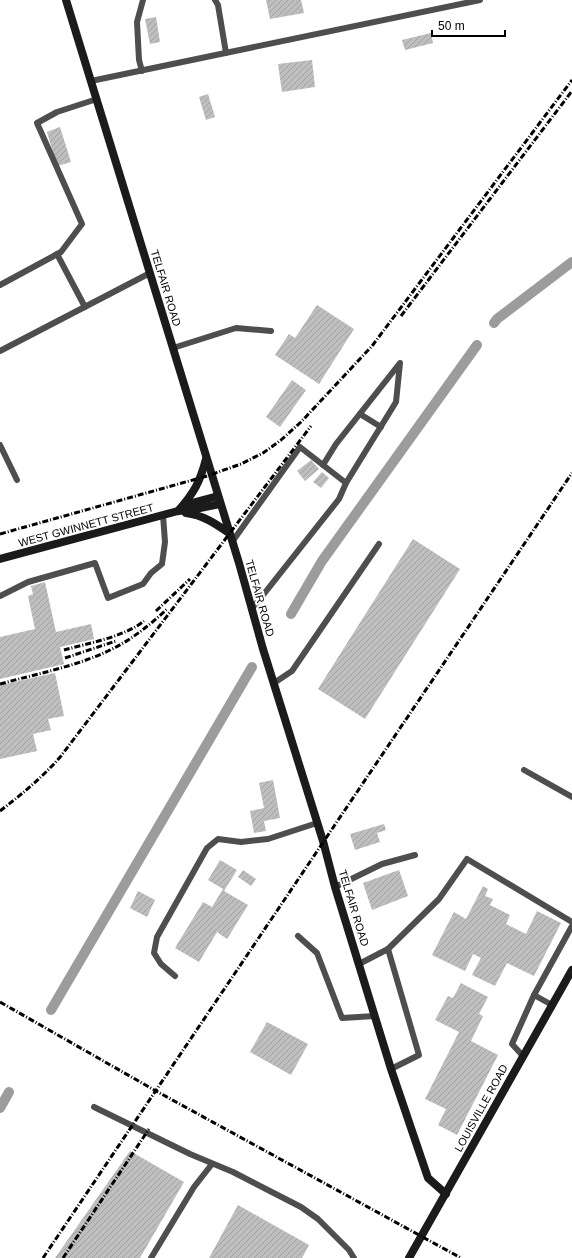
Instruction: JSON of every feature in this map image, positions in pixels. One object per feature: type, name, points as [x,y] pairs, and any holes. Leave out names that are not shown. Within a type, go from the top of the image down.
[{"type":"street","name":"TELFAIR ROAD","points":[[66,0],[231,538],[391,1070],[428,1178],[446,1194]]},
{"type":"street","points":[[178,511],[191,497],[198,485],[206,458]]},
{"type":"street","name":"WEST GWINNETT STREET","points":[[0,559],[178,511],[190,510],[219,500]]},
{"type":"street","points":[[178,511],[206,518],[217,524],[231,538]]},
{"type":"street","name":"LOUISVILLE ROAD","points":[[409,1258],[572,970]]},
{"type":"lane","points":[[142,71],[139,60],[136,22],[143,0]]},
{"type":"lane","points":[[215,0],[218,5],[226,53]]},
{"type":"lane","points":[[91,81],[480,0]]},
{"type":"lane","points":[[0,285],[61,252],[82,224],[37,123],[57,112],[97,99]]},
{"type":"lane","points":[[57,254],[85,307]]},
{"type":"lane","points":[[0,351],[150,273]]},
{"type":"lane","points":[[173,348],[236,328],[271,331]]},
{"type":"lane","points":[[252,610],[339,499],[346,483],[396,402],[400,363],[336,444],[322,465]]},
{"type":"lane","points":[[360,414],[381,427]]},
{"type":"lane","points":[[0,445],[17,480]]},
{"type":"lane","points":[[231,538],[300,447],[346,483]]},
{"type":"lane","points":[[0,596],[28,582],[95,563],[108,598],[143,584],[151,573],[162,564],[166,542],[163,515]]},
{"type":"lane","points":[[274,683],[292,672],[379,544]]},
{"type":"lane","points":[[524,770],[572,797]]},
{"type":"lane","points":[[175,976],[161,964],[154,953],[157,937],[207,848],[218,838],[241,842],[268,839],[317,823]]},
{"type":"lane","points":[[335,887],[382,864],[415,855]]},
{"type":"lane","points":[[359,964],[388,949],[439,899],[467,858],[572,922]]},
{"type":"lane","points":[[523,1056],[512,1044],[534,995],[572,926]]},
{"type":"lane","points":[[298,936],[317,953],[342,1018],[375,1016]]},
{"type":"lane","points":[[388,949],[419,1055],[391,1070]]},
{"type":"lane","points":[[534,995],[552,1006]]},
{"type":"lane","points":[[94,1107],[212,1164],[233,1172],[301,1207],[318,1219],[349,1250],[354,1258]]},
{"type":"lane","points":[[151,1258],[194,1187],[212,1164]]},
{"type":"building","points":[[266,0],[301,0],[304,13],[270,19]]},
{"type":"building","points":[[156,17],[160,42],[150,44],[145,19]]},
{"type":"building","points":[[431,33],[433,43],[405,50],[402,40]]},
{"type":"building","points":[[312,60],[315,87],[282,92],[278,64]]},
{"type":"building","points":[[208,94],[215,117],[206,120],[199,97]]},
{"type":"building","points":[[60,127],[71,162],[57,166],[47,132]]},
{"type":"building","points":[[317,305],[354,329],[319,384],[275,355],[289,334],[295,338]]},
{"type":"building","points":[[292,380],[306,390],[280,427],[266,417]]},
{"type":"building","points":[[311,460],[319,469],[305,481],[297,471]]},
{"type":"building","points":[[322,472],[329,478],[321,488],[313,482]]},
{"type":"building","points":[[413,539],[460,569],[365,719],[318,689]]},
{"type":"building","points":[[45,582],[56,632],[91,624],[94,639],[60,647],[64,664],[0,679],[0,637],[35,629],[28,596],[33,594],[31,586]]},
{"type":"building","points":[[55,673],[64,716],[48,719],[51,730],[33,734],[37,751],[0,759],[0,685]]},
{"type":"building","points":[[273,780],[280,818],[264,821],[266,831],[254,833],[250,811],[264,808],[259,783]]},
{"type":"building","points":[[384,824],[386,830],[377,833],[380,842],[355,850],[350,834]]},
{"type":"building","points":[[220,860],[237,870],[224,891],[248,905],[227,939],[217,932],[199,962],[175,948],[203,902],[212,907],[223,889],[208,880]]},
{"type":"building","points":[[243,870],[256,879],[251,886],[238,877]]},
{"type":"building","points":[[399,870],[408,896],[372,910],[363,883]]},
{"type":"building","points":[[483,886],[488,889],[485,896],[493,899],[490,905],[510,915],[506,924],[526,934],[537,911],[561,923],[534,976],[507,963],[495,986],[472,975],[481,958],[473,954],[465,971],[432,955],[454,912],[466,919]]},
{"type":"building","points":[[138,891],[155,900],[147,917],[130,908]]},
{"type":"building","points":[[461,983],[488,997],[479,1014],[483,1016],[471,1041],[498,1055],[457,1135],[438,1125],[446,1109],[425,1099],[459,1032],[435,1020],[448,996],[453,998]]},
{"type":"building","points":[[267,1022],[308,1044],[291,1075],[250,1052]]},
{"type":"building","points":[[130,1151],[184,1182],[140,1258],[55,1258]]},
{"type":"building","points":[[238,1205],[309,1245],[302,1258],[209,1258]]},
{"type":"waterway","points":[[494,323],[497,319],[572,262]]},
{"type":"waterway","points":[[291,614],[322,561],[477,345]]},
{"type":"waterway","points":[[51,1010],[252,667]]},
{"type":"waterway","points":[[0,1108],[9,1092]]},
{"type":"railway","points":[[0,534],[207,476],[241,464],[263,453],[281,440],[301,422],[372,346],[572,80]]},
{"type":"railway","points":[[401,316],[572,91]]},
{"type":"railway","points":[[0,811],[32,785],[61,756],[311,426]]},
{"type":"railway","points":[[43,1258],[572,473]]},
{"type":"railway","points":[[156,611],[190,579]]},
{"type":"railway","points":[[0,684],[68,666],[95,657],[124,642],[154,621],[167,609]]},
{"type":"railway","points":[[64,650],[116,635],[136,627],[144,621]]},
{"type":"railway","points":[[65,658],[116,641]]},
{"type":"railway","points":[[0,1002],[156,1091],[461,1258]]},
{"type":"railway","points":[[63,1258],[149,1129]]}]
